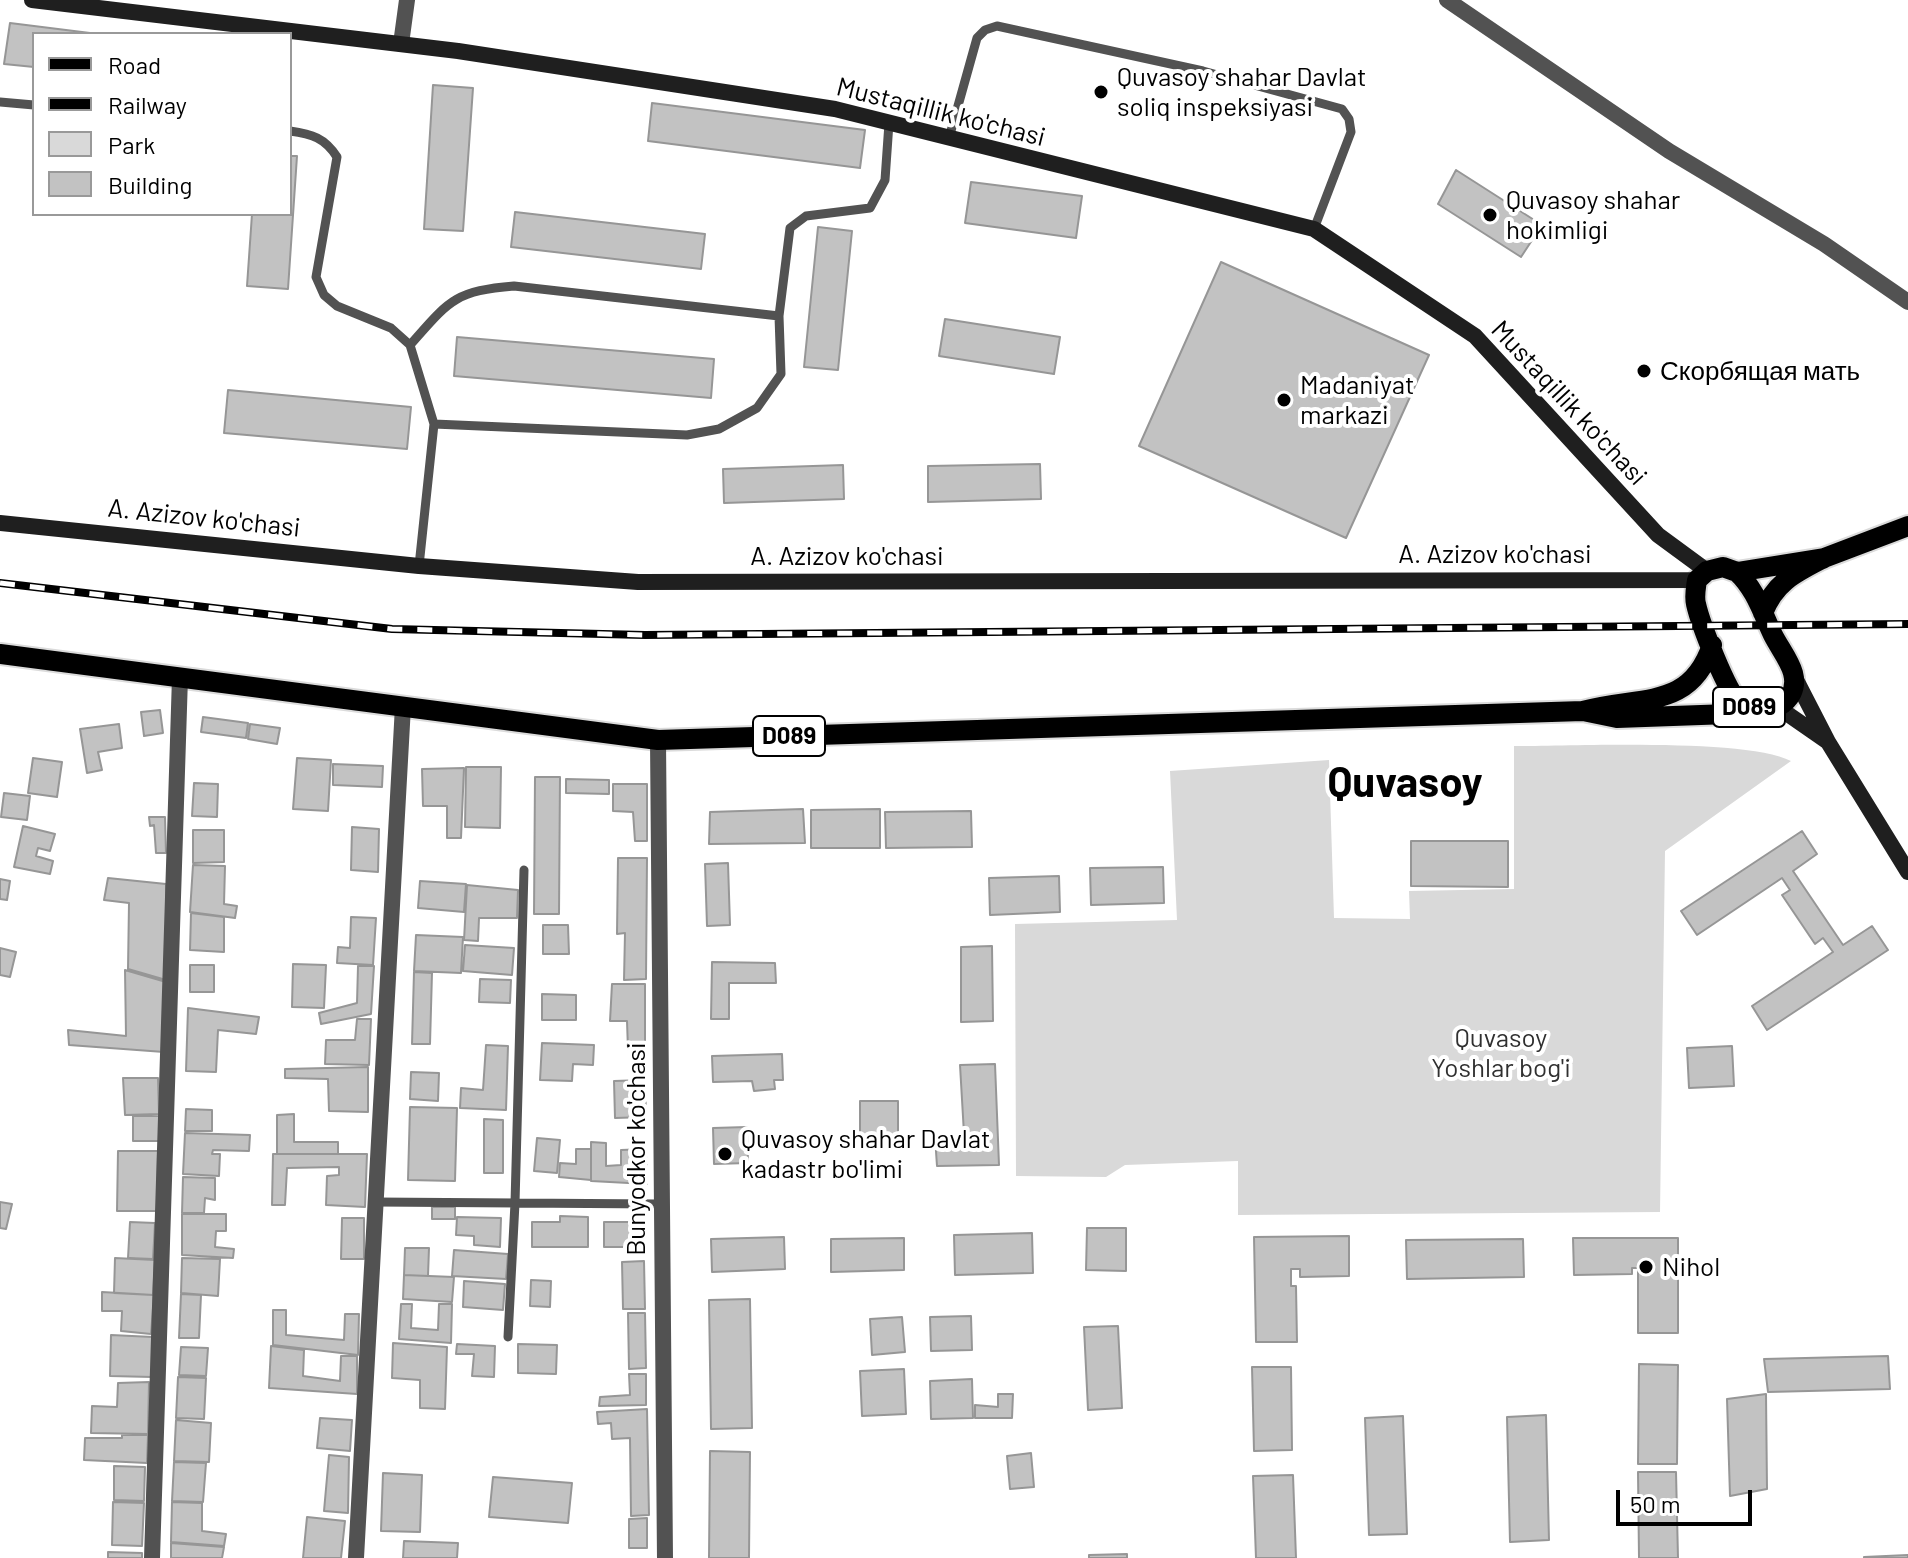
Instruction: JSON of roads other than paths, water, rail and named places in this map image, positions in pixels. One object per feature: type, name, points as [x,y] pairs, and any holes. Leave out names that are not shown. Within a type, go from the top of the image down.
[{"type":"main road","points":[[1763,613],[1771,593],[1785,579],[1824,558],[1908,526]]},
{"type":"main road","points":[[1702,575],[1723,567],[1737,572],[1824,558]]},
{"type":"main road","name":"D089","points":[[0,654],[658,740],[1583,711],[1617,718],[1770,710],[1792,691],[1793,674],[1752,586],[1737,572]]},
{"type":"main road","name":"D089","points":[[1702,575],[1695,601],[1739,703],[1770,710]]},
{"type":"main road","name":"D089","points":[[1583,711],[1616,702],[1669,697],[1691,684],[1704,667],[1712,645]]},
{"type":"street","name":"Mustaqillik ko'chasi","points":[[32,0],[272,32]]},
{"type":"street","points":[[401,44],[407,0]]},
{"type":"street","points":[[1447,0],[1669,151],[1824,244],[1908,302]]},
{"type":"street","name":"Mustaqillik ko'chasi","points":[[292,34],[401,44],[835,109],[1314,229],[1475,336],[1658,535],[1702,575]]},
{"type":"street","name":"A. Azizov ko'chasi","points":[[0,523],[419,566],[638,582],[1702,575]]},
{"type":"street","points":[[1793,674],[1828,742],[1908,872]]},
{"type":"street","points":[[152,1558],[180,677]]},
{"type":"street","points":[[356,1558],[403,706]]},
{"type":"street","points":[[1770,710],[1828,742]]},
{"type":"street","name":"Bunyodkor ko'chasi","points":[[658,740],[659,1204],[665,1558]]},
{"type":"lane","points":[[949,138],[977,38],[985,30],[997,26],[1203,71],[1342,109],[1349,119],[1351,132],[1314,229]]},
{"type":"lane","points":[[0,102],[32,105]]},
{"type":"lane","points":[[434,424],[687,435],[719,429],[757,408],[781,374],[779,316],[790,228],[806,216],[870,208],[881,194],[885,180],[889,123]]},
{"type":"lane","points":[[292,131],[310,134],[328,143],[337,157],[316,277],[324,295],[337,306],[391,328],[410,345],[434,424],[419,566]]},
{"type":"lane","points":[[410,345],[449,301],[477,289],[514,286],[779,316]]},
{"type":"lane","points":[[508,1337],[515,1203],[524,870]]},
{"type":"lane","points":[[375,1202],[659,1204]]},
{"type":"railway","points":[[0,583],[392,629],[645,635],[1908,624]]},
{"type":"place","name":"Quvasoy shahar Davlat soliq inspeksiyasi","points":[[1101,92]]},
{"type":"place","name":"Quvasoy shahar hokimligi","points":[[1490,215]]},
{"type":"place","name":"Скорбящая мать","points":[[1644,371]]},
{"type":"place","name":"Madaniyat markazi","points":[[1284,400]]},
{"type":"place","name":"Quvasoy shahar Davlat kadastr bo'limi","points":[[725,1154]]},
{"type":"place","name":"Nihol","points":[[1646,1267]]},
{"type":"district","name":"Quvasoy","points":[[1405,783]]},
{"type":"park label","name":"Quvasoy Yoshlar bog'i","points":[[1501,1053]]}]
